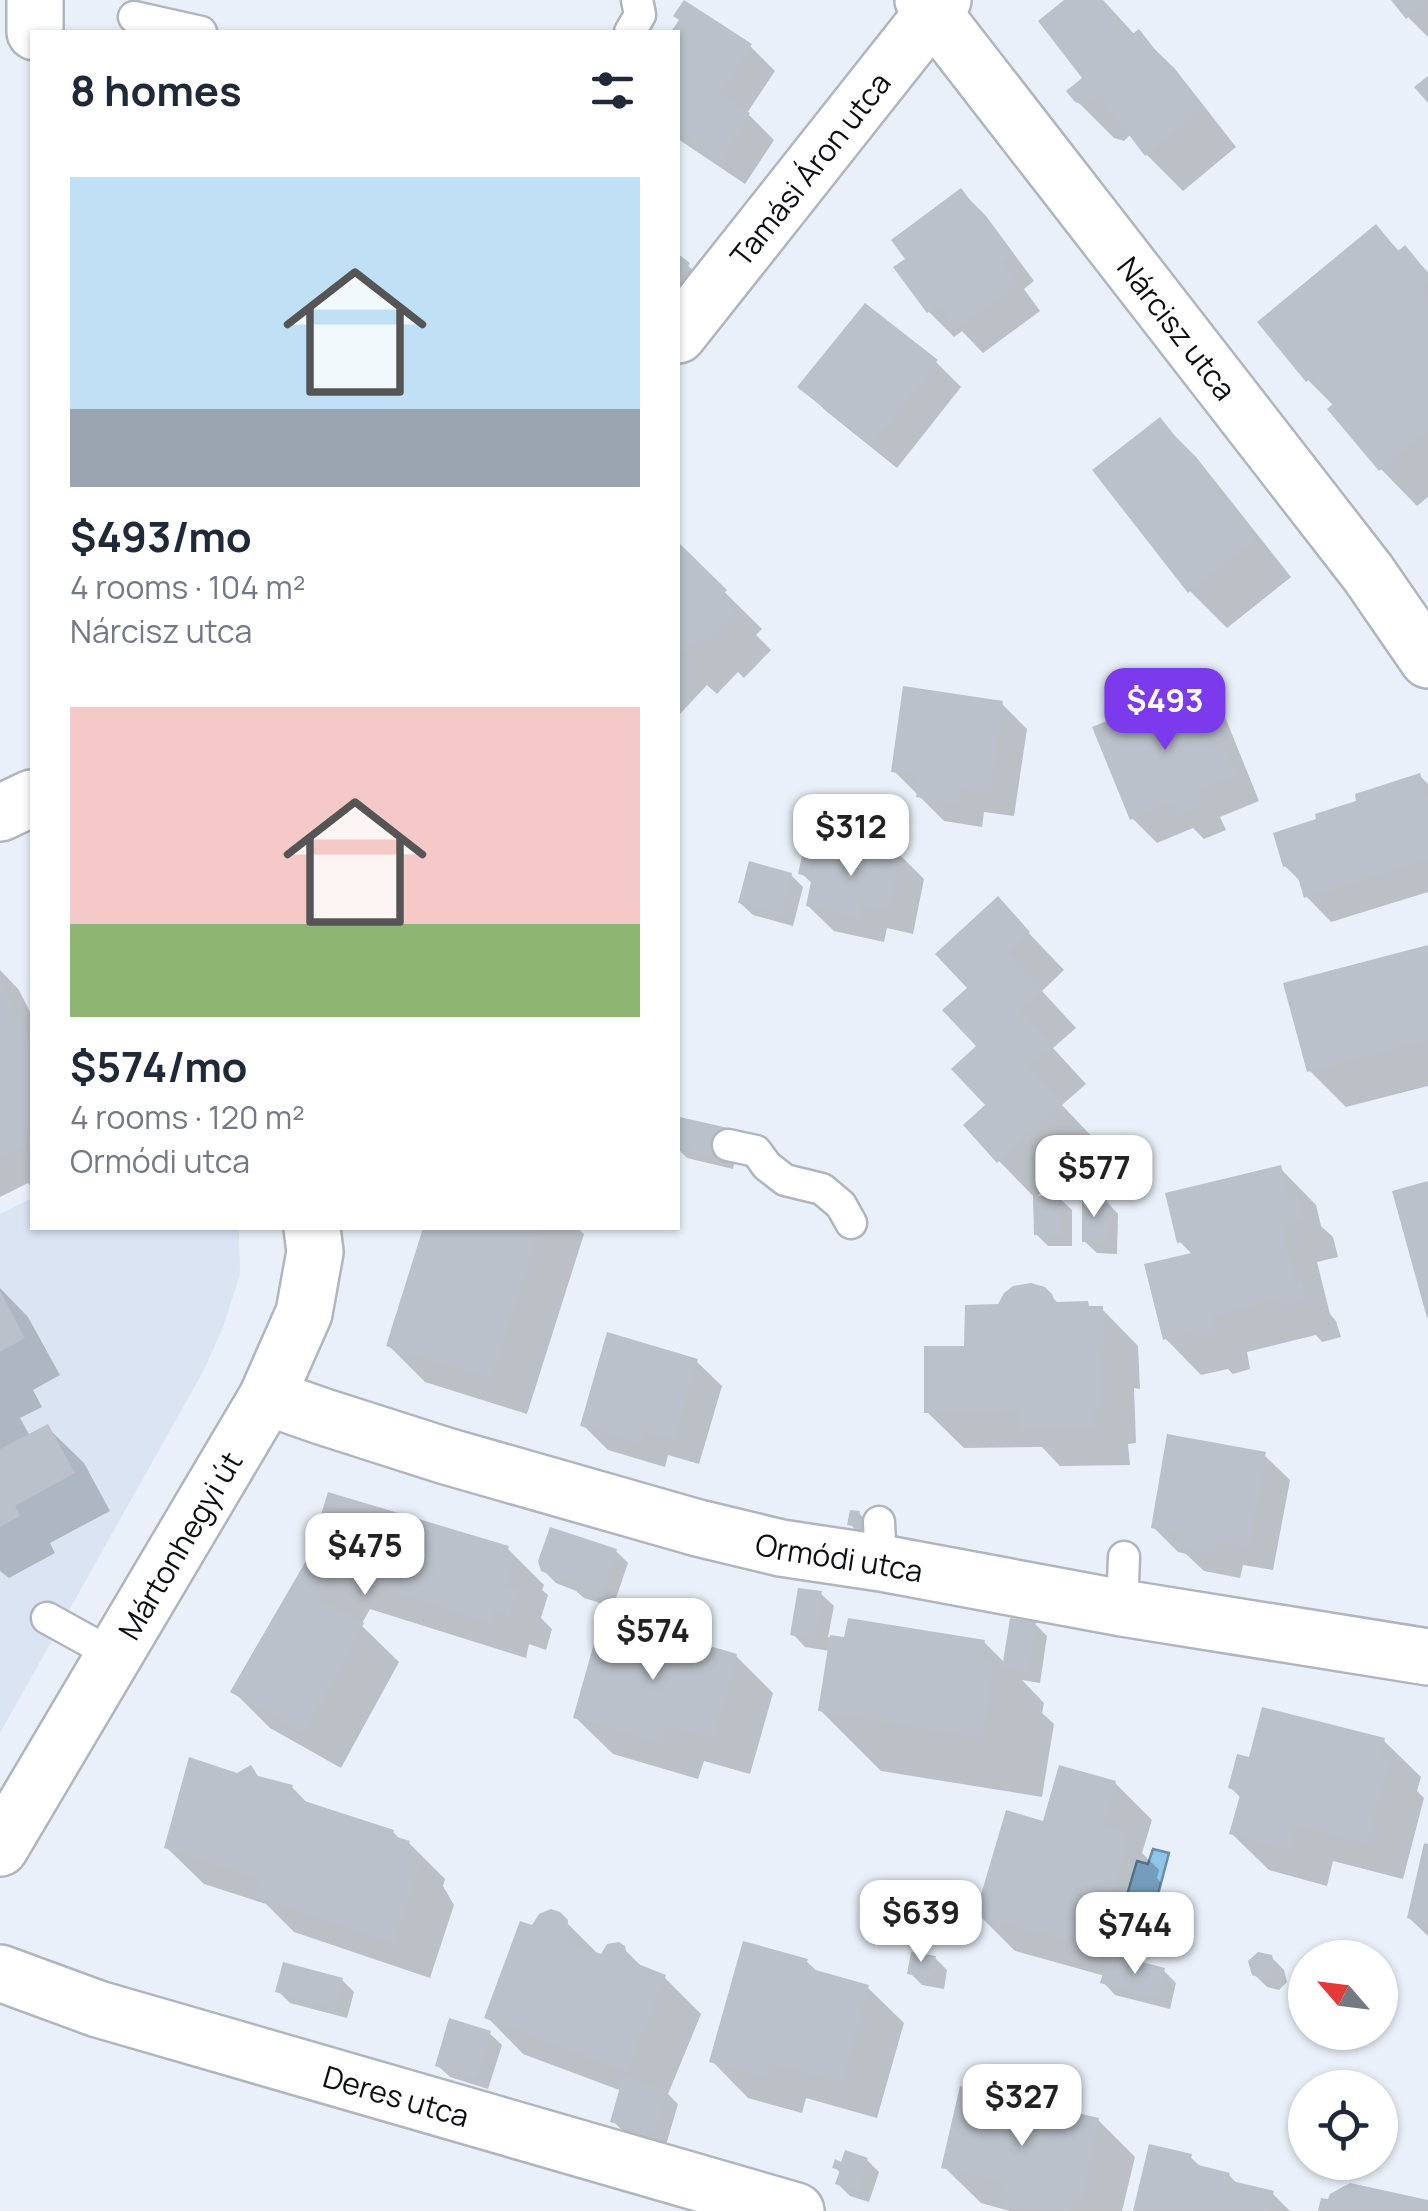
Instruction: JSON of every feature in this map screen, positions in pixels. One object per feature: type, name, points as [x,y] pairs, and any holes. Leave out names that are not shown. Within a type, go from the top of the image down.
[{"type":"street","points":[[35,0],[35,30]]},
{"type":"street","name":"Tamási Áron utca","points":[[680,331],[933,4]]},
{"type":"street","name":"Nárcisz utca","points":[[933,4],[1368,573],[1428,660]]},
{"type":"street","points":[[0,814],[30,799]]},
{"type":"street","name":"Mártonhegyi út","points":[[0,1848],[267,1396],[304,1314],[314,1252],[312,1230]]},
{"type":"street","name":"Ormódi utca","points":[[267,1396],[446,1456],[698,1528],[880,1542],[1123,1582],[1428,1658]]},
{"type":"street","name":"Deres utca","points":[[0,1973],[98,2009],[796,2211]]},
{"type":"lane","points":[[631,30],[640,15],[636,0]]},
{"type":"lane","points":[[134,16],[193,30]]},
{"type":"lane","points":[[728,1145],[756,1151],[785,1180],[822,1189],[841,1205],[851,1223]]},
{"type":"lane","points":[[47,1618],[114,1655]]},
{"type":"shaded area","points":[[30,1199],[30,1230],[239,1230],[240,1275],[204,1370],[0,1733],[0,1214]]},
{"type":"water","points":[[1153,1849],[1169,1853],[1142,1955],[1105,1943],[1112,1916],[1127,1895],[1137,1861],[1148,1864]]},
{"type":"building","points":[[684,0],[752,44],[719,92],[750,113],[719,161],[680,134],[680,30],[672,30],[679,20],[673,16]]},
{"type":"building","points":[[1064,0],[1102,0],[1130,36],[1139,29],[1201,109],[1145,156],[1099,95],[1086,106],[1075,102],[1066,91],[1082,78],[1038,21]]},
{"type":"building","points":[[1391,0],[1428,0],[1406,19]]},
{"type":"building","points":[[1428,76],[1428,103],[1414,87]]},
{"type":"building","points":[[961,188],[1011,255],[1001,263],[1017,285],[956,330],[939,305],[927,313],[893,267],[905,259],[891,240]]},
{"type":"building","points":[[1376,224],[1398,251],[1405,245],[1428,273],[1428,282],[1420,288],[1428,297],[1428,430],[1379,471],[1327,409],[1334,403],[1312,377],[1306,382],[1257,322]]},
{"type":"building","points":[[680,256],[690,263],[680,280]]},
{"type":"building","points":[[865,303],[938,360],[871,445],[797,387]]},
{"type":"building","points":[[1160,417],[1256,539],[1188,593],[1092,470]]},
{"type":"building","points":[[680,544],[727,590],[721,597],[736,612],[706,643],[700,637],[680,659]]},
{"type":"building","points":[[1199,684],[1236,776],[1197,791],[1202,805],[1177,816],[1171,803],[1130,820],[1092,727]]},
{"type":"building","points":[[903,686],[1003,701],[990,793],[960,789],[958,803],[916,797],[919,776],[891,772]]},
{"type":"building","points":[[1420,773],[1428,798],[1428,860],[1304,898],[1294,864],[1283,867],[1273,833],[1356,801],[1355,794]]},
{"type":"building","points":[[851,841],[901,852],[888,911],[863,905],[859,918],[806,906],[812,877],[798,874],[804,847],[849,857]]},
{"type":"building","points":[[749,861],[792,873],[781,915],[738,903]]},
{"type":"building","points":[[998,896],[1030,932],[1008,953],[1041,990],[1019,1010],[1052,1046],[1028,1067],[1061,1103],[997,1163],[963,1125],[985,1105],[951,1069],[976,1046],[942,1010],[967,988],[935,954]]},
{"type":"building","points":[[1428,945],[1428,1040],[1307,1072],[1283,983]]},
{"type":"building","points":[[0,983],[30,1043],[30,1128],[24,1132],[30,1142],[0,1159]]},
{"type":"building","points":[[680,1117],[728,1128],[721,1159],[680,1149]]},
{"type":"building","points":[[1281,1165],[1289,1200],[1297,1198],[1303,1220],[1282,1226],[1296,1283],[1301,1281],[1306,1301],[1283,1307],[1281,1299],[1212,1316],[1215,1333],[1194,1338],[1193,1332],[1163,1340],[1144,1264],[1191,1253],[1188,1241],[1177,1243],[1165,1193]]},
{"type":"building","points":[[1428,1181],[1428,1317],[1427,1318],[1392,1191]]},
{"type":"building","points":[[1060,1195],[1061,1235],[1034,1235],[1033,1196]]},
{"type":"building","points":[[1082,1198],[1107,1199],[1106,1243],[1082,1242]]},
{"type":"building","points":[[422,1230],[538,1230],[491,1379],[386,1346]]},
{"type":"building","points":[[1031,1283],[1045,1287],[1055,1302],[1088,1301],[1089,1306],[1103,1306],[1104,1354],[1099,1353],[1100,1407],[1093,1408],[1095,1429],[1021,1430],[1019,1411],[924,1413],[924,1346],[964,1346],[965,1305],[998,1304],[1013,1286]]},
{"type":"building","points":[[0,1291],[25,1338],[0,1352]]},
{"type":"building","points":[[607,1332],[698,1359],[674,1440],[643,1432],[640,1443],[580,1426]]},
{"type":"building","points":[[48,1424],[75,1473],[15,1506],[20,1516],[0,1527],[0,1449]]},
{"type":"building","points":[[1167,1434],[1266,1452],[1249,1547],[1218,1542],[1215,1554],[1176,1547],[1178,1533],[1151,1528]]},
{"type":"building","points":[[328,1492],[509,1546],[506,1556],[513,1557],[504,1585],[517,1590],[509,1616],[493,1610],[489,1623],[333,1573],[319,1599],[364,1623],[304,1733],[230,1692],[307,1559]]},
{"type":"building","points":[[850,1510],[860,1511],[858,1527],[847,1525]]},
{"type":"building","points":[[550,1527],[617,1549],[601,1597],[569,1587],[569,1582],[541,1571],[538,1561]]},
{"type":"building","points":[[798,1588],[822,1591],[814,1640],[790,1635]]},
{"type":"building","points":[[602,1615],[737,1654],[714,1739],[667,1726],[662,1744],[573,1718]]},
{"type":"building","points":[[848,1618],[985,1640],[982,1659],[994,1661],[982,1738],[818,1711],[830,1635],[844,1637]]},
{"type":"building","points":[[1010,1618],[1036,1622],[1028,1672],[1002,1668]]},
{"type":"building","points":[[1262,1707],[1385,1738],[1380,1757],[1389,1759],[1367,1844],[1297,1826],[1290,1851],[1229,1834],[1241,1792],[1228,1788],[1237,1754],[1249,1757]]},
{"type":"building","points":[[189,1757],[237,1773],[251,1765],[258,1776],[293,1785],[289,1796],[394,1830],[393,1836],[410,1841],[407,1848],[419,1867],[394,1943],[255,1896],[259,1879],[164,1848]]},
{"type":"building","points":[[1059,1765],[1116,1781],[1104,1825],[1124,1831],[1121,1843],[1126,1844],[1097,1949],[975,1915],[1006,1810],[1043,1821]]},
{"type":"building","points":[[1424,1843],[1428,1844],[1428,1924],[1407,1918]]},
{"type":"building","points":[[551,1909],[568,1920],[567,1941],[601,1954],[607,1944],[619,1942],[625,1946],[628,1960],[666,1975],[626,2072],[484,2018],[520,1921],[532,1925],[539,1914]]},
{"type":"building","points":[[743,1941],[808,1959],[805,1967],[869,1985],[841,2083],[770,2063],[766,2078],[709,2062]]},
{"type":"building","points":[[911,1952],[936,1956],[932,1978],[907,1974]]},
{"type":"building","points":[[1258,1952],[1272,1955],[1276,1969],[1266,1980],[1252,1975],[1248,1961]]},
{"type":"building","points":[[1118,1956],[1165,1968],[1158,1999],[1100,1983],[1104,1970],[1115,1972]]},
{"type":"building","points":[[283,1962],[343,1978],[335,2008],[275,1992]]},
{"type":"building","points":[[449,2018],[491,2031],[476,2079],[435,2066]]},
{"type":"building","points":[[623,2077],[667,2089],[654,2134],[610,2122]]},
{"type":"building","points":[[960,2086],[1099,2118],[1081,2201],[1073,2199],[1070,2211],[1005,2209],[1006,2202],[1000,2201],[1004,2182],[941,2168]]},
{"type":"building","points":[[1149,2144],[1192,2154],[1190,2163],[1230,2173],[1228,2180],[1274,2191],[1269,2211],[1133,2211]]},
{"type":"building","points":[[845,2150],[868,2158],[857,2191],[835,2184],[840,2170],[832,2168],[835,2159],[841,2162]]},
{"type":"building","points":[[1350,2183],[1428,2200],[1428,2211],[1318,2211],[1321,2198],[1328,2199]]}]
